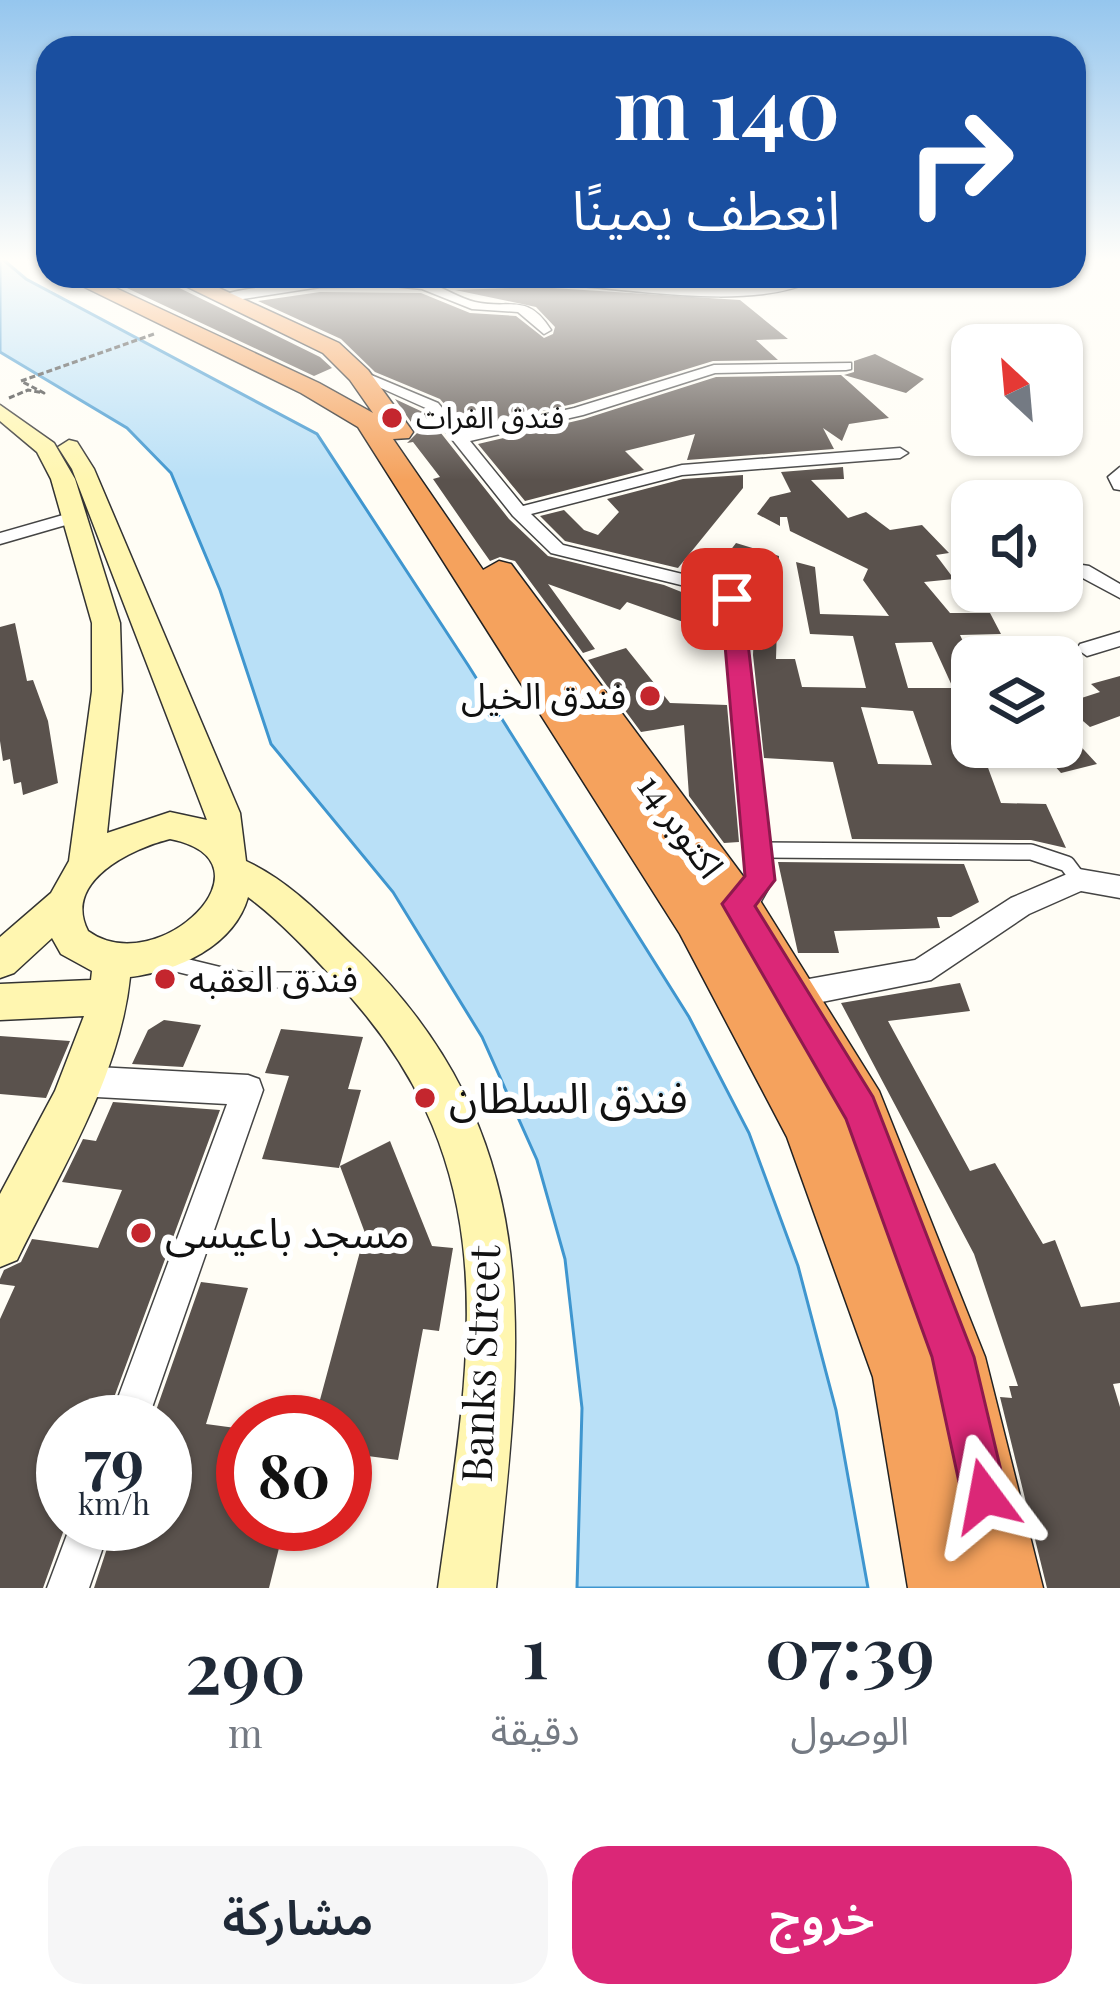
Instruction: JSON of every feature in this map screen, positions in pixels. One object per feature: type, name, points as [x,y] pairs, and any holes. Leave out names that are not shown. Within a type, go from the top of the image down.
[{"type":"highway","points":[[173,331],[310,388],[368,422],[717,912],[810,1124],[906,1377],[945,1588]]},
{"type":"highway","name":"14 اكتوبر","points":[[295,331],[331,348],[358,375],[717,912],[792,995],[860,1110],[953,1357],[1006,1588]]},
{"type":"highway","points":[[310,388],[358,375]]},
{"type":"main road","points":[[8,396],[46,448],[76,516],[110,648],[86,864]]},
{"type":"main road","points":[[0,1002],[126,972],[179,948],[221,914],[232,862],[223,813],[83,469],[46,422],[8,396]]},
{"type":"main road","points":[[126,972],[76,944],[68,933],[64,904],[86,864],[122,838],[165,826],[204,831],[232,862]]},
{"type":"main road","name":"Banks Street","points":[[232,862],[363,980],[432,1072],[465,1141],[487,1231],[488,1336],[467,1588]]},
{"type":"main road","points":[[0,961],[64,904]]},
{"type":"main road","points":[[0,1243],[126,972]]},
{"type":"street","points":[[462,438],[578,412],[714,369],[845,366]]},
{"type":"street","points":[[358,375],[419,398],[462,438],[519,512],[557,549],[696,584],[732,599],[760,880],[717,912]]},
{"type":"street","points":[[519,512],[682,470],[900,453]]},
{"type":"street","points":[[1120,472],[1120,485]]},
{"type":"street","points":[[0,539],[76,516]]},
{"type":"street","points":[[1083,572],[1120,592]]},
{"type":"street","points":[[1087,649],[1120,639]]},
{"type":"street","points":[[792,995],[921,971],[1020,906],[1079,880],[1120,887]]},
{"type":"street","points":[[78,1081],[248,1090],[138,1395]]},
{"type":"street","points":[[68,1588],[81,1551]]},
{"type":"lane","points":[[758,850],[1031,852],[1067,864],[1079,880]]},
{"type":"lane","points":[[126,972],[242,980],[363,980]]},
{"type":"path","points":[[8,396],[126,331]]},
{"type":"water","points":[[0,331],[124,331],[317,434],[689,1017],[749,1133],[798,1266],[836,1410],[868,1588],[577,1588],[582,1408],[565,1259],[537,1160],[482,1037],[393,892],[271,744],[220,590],[171,473],[127,428],[0,352]]},
{"type":"building","points":[[219,331],[267,331],[320,357],[332,368],[314,376]]},
{"type":"building","points":[[324,331],[535,331],[544,338],[553,334],[778,331],[788,339],[756,340],[778,360],[713,361],[573,404],[465,428],[440,399],[375,372],[341,339]]},
{"type":"building","points":[[875,354],[924,379],[906,393],[844,375],[854,372],[854,361]]},
{"type":"building","points":[[841,375],[889,418],[849,424],[842,441],[823,428],[834,449],[687,460],[695,434],[625,451],[644,470],[525,501],[478,444],[584,419],[716,377]]},
{"type":"building","points":[[395,399],[425,413],[509,519],[548,556],[664,585],[719,607],[703,629],[627,602],[620,610],[548,584],[595,649],[583,653],[515,561],[500,557],[490,561],[433,479],[440,477],[413,442],[407,443],[418,432]]},
{"type":"building","points":[[843,467],[844,479],[811,480],[848,518],[866,512],[890,530],[922,525],[949,553],[936,555],[951,579],[924,582],[950,613],[990,613],[1001,634],[951,636],[951,684],[932,642],[895,643],[908,688],[951,688],[951,768],[988,768],[1001,803],[1046,804],[1066,848],[1031,840],[852,839],[833,762],[764,758],[753,655],[757,555],[747,568],[723,560],[736,543],[779,556],[776,659],[795,659],[802,687],[866,688],[853,636],[810,634],[796,562],[815,567],[820,614],[889,616],[863,580],[868,569],[790,531],[787,517],[780,517],[780,526],[757,514],[770,497],[791,492],[781,472]],"holes":[[[861,707],[913,711],[932,765],[878,764]]]},
{"type":"building","points":[[743,475],[743,488],[678,568],[565,541],[540,516],[564,510],[584,530],[598,535],[619,512],[607,499],[683,479]]},
{"type":"building","points":[[15,623],[27,681],[33,680],[48,721],[58,783],[23,795],[21,782],[14,784],[10,759],[3,761],[0,741],[0,627]]},
{"type":"building","points":[[626,648],[670,703],[727,705],[739,842],[724,843],[689,796],[684,725],[641,732],[588,660]]},
{"type":"building","points":[[1120,676],[1120,716],[1090,727],[1083,721],[1083,698],[1100,692],[1091,684]]},
{"type":"building","points":[[1083,749],[1097,764],[1083,768]]},
{"type":"building","points":[[778,862],[964,864],[979,902],[951,917],[937,917],[940,928],[834,931],[839,953],[798,953]]},
{"type":"building","points":[[960,983],[970,1011],[888,1021],[970,1171],[995,1163],[1043,1244],[1055,1240],[1081,1307],[1120,1302],[1120,1383],[1113,1384],[1120,1407],[1120,1588],[1047,1588],[1000,1397],[1012,1398],[1009,1386],[1018,1386],[974,1254],[841,1003]]},
{"type":"building","points":[[164,1020],[201,1025],[183,1067],[132,1064],[148,1030]]},
{"type":"building","points":[[281,1029],[363,1037],[348,1089],[361,1090],[339,1168],[262,1159],[289,1076],[265,1073]]},
{"type":"building","points":[[0,1036],[70,1041],[46,1098],[0,1094]]},
{"type":"building","points":[[113,1102],[220,1110],[115,1395],[36,1395],[36,1551],[56,1551],[43,1588],[0,1588],[0,1319],[15,1286],[0,1284],[0,1279],[4,1270],[21,1262],[32,1239],[98,1248],[122,1190],[62,1182],[83,1139],[96,1141]]},
{"type":"building","points":[[390,1141],[432,1246],[453,1248],[439,1331],[423,1329],[398,1460],[372,1457],[372,1395],[321,1395],[365,1233],[340,1166]]},
{"type":"building","points":[[201,1282],[248,1288],[206,1424],[216,1425],[216,1551],[278,1551],[269,1588],[94,1588],[106,1551],[192,1551],[192,1395],[161,1395]]},
{"type":"place","name":"فندق الفرات","points":[[392,418]]},
{"type":"place","name":"فندق الخيل","points":[[650,696]]},
{"type":"place","name":"فندق العقبه","points":[[165,979]]},
{"type":"place","name":"فندق السلطان","points":[[425,1098]]},
{"type":"place","name":"مسجد باعيسى","points":[[141,1233]]},
{"type":"route","points":[[732,599],[760,880],[751,896],[737,904],[860,1110],[953,1357],[985,1496]]}]
